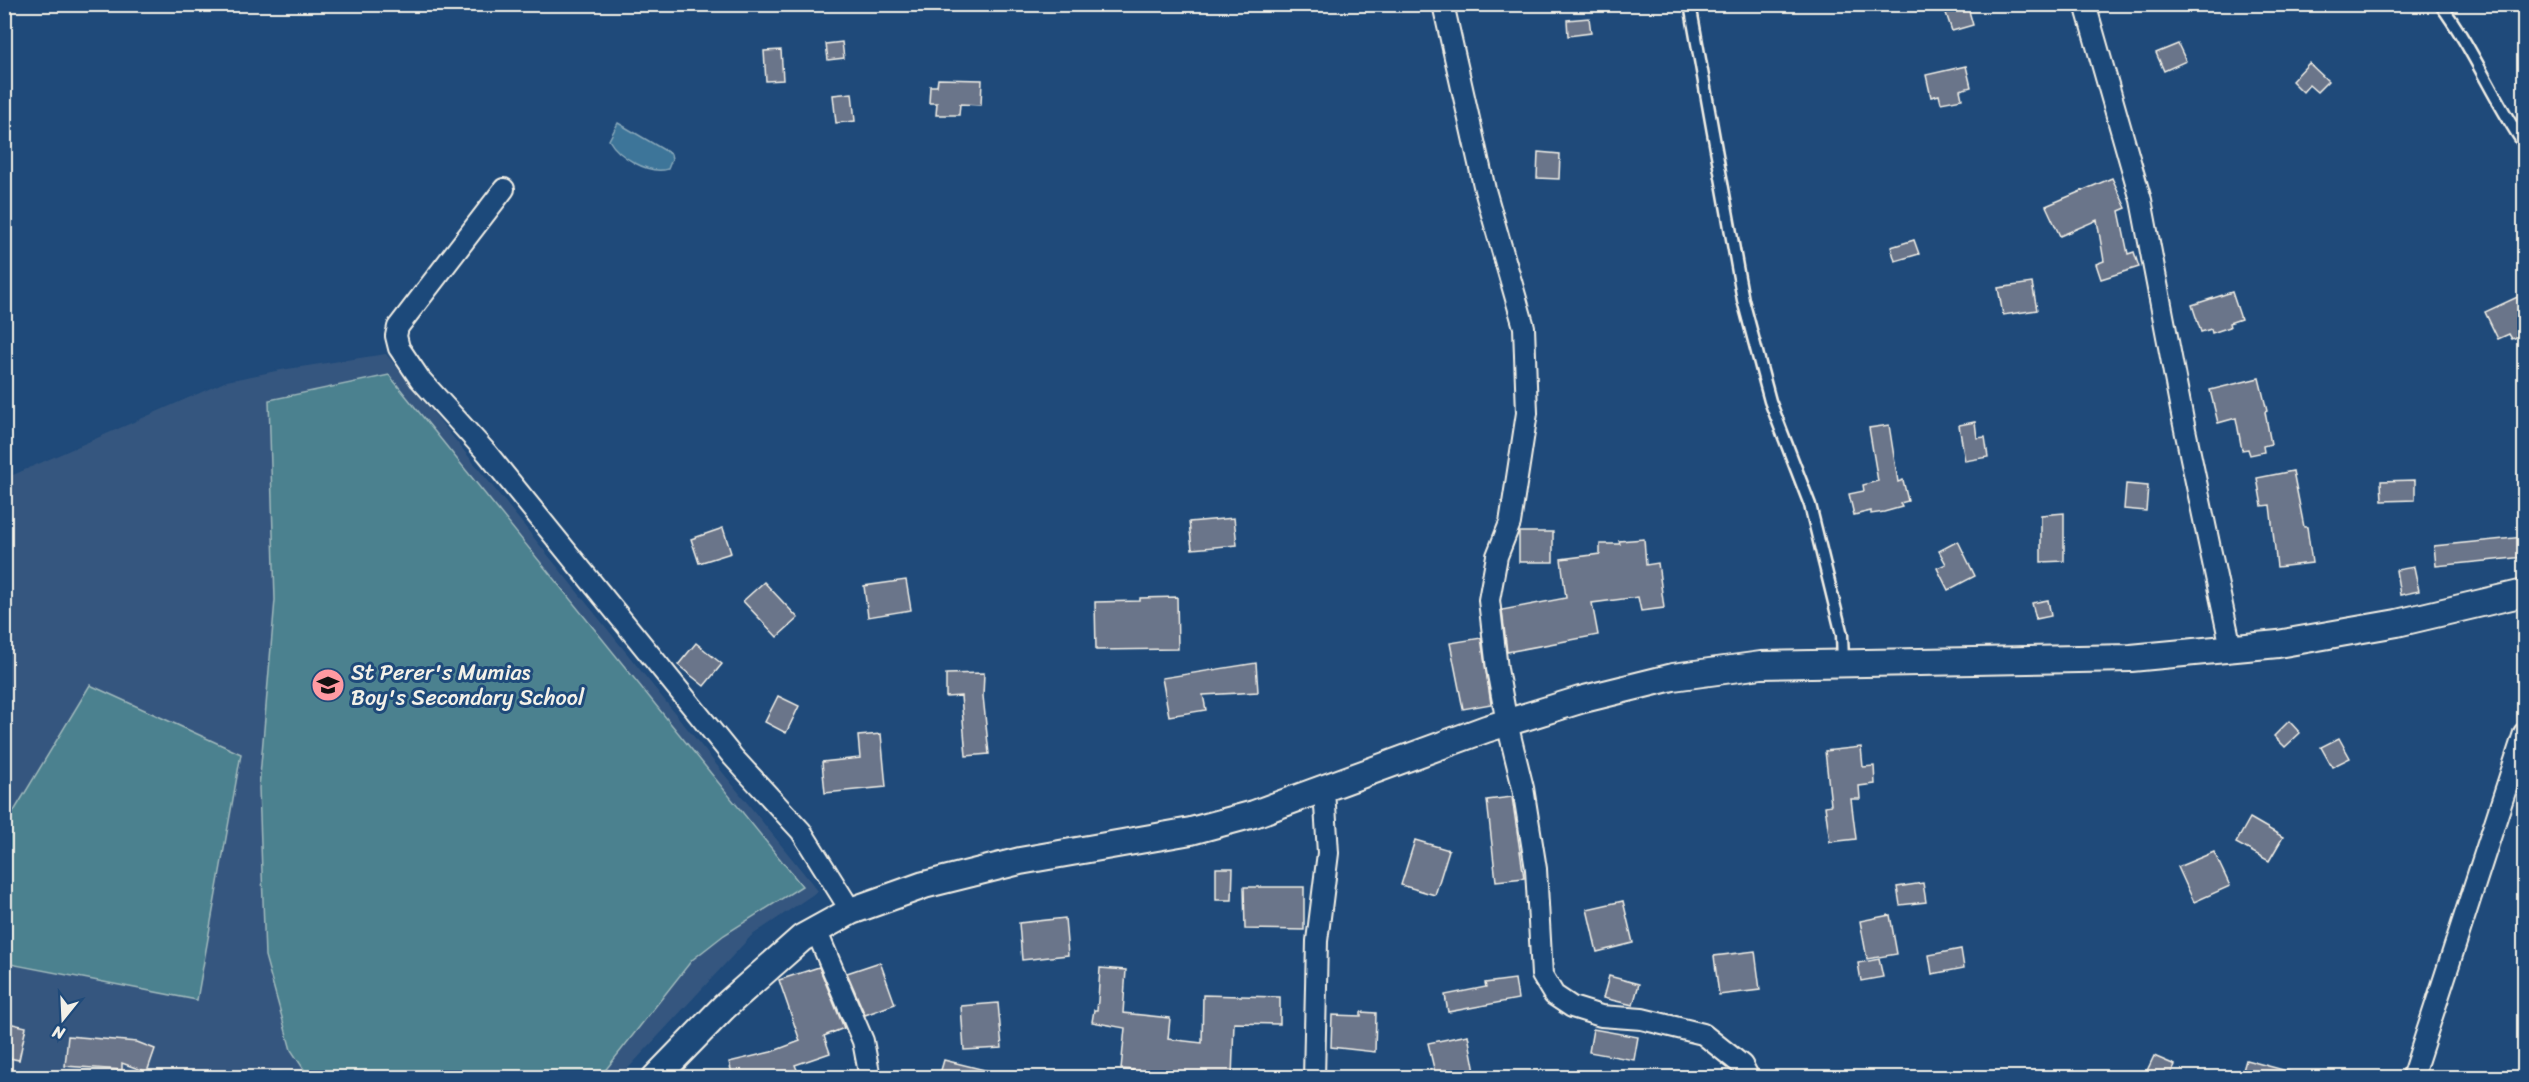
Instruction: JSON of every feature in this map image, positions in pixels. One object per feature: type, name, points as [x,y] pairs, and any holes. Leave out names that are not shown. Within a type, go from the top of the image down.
[{"type":"street","points":[[1443,4],[1485,190],[1524,327],[1527,413],[1510,523],[1497,556],[1489,600],[1497,669],[1507,723],[1524,788],[1536,869],[1542,975],[1554,995],[1572,1006],[1601,1016],[1642,1019],[1703,1034],[1742,1065],[1749,1077]]},
{"type":"street","points":[[2085,4],[2141,200],[2183,420],[2231,648]]},
{"type":"street","points":[[504,189],[398,327],[396,336],[399,348],[420,379],[487,453],[733,757],[801,831],[851,911]]},
{"type":"street","points":[[655,1077],[724,1007],[802,938],[851,911],[924,885],[1020,861],[1191,831],[1254,814],[1475,733],[1580,700],[1698,672],[1761,665],[2108,659],[2278,644],[2443,614],[2524,593]]},
{"type":"street","points":[[2412,1077],[2524,733]]},
{"type":"street","points":[[1314,1077],[1317,941],[1328,853],[1324,790]]},
{"type":"street","points":[[816,930],[863,1041],[870,1077]]},
{"type":"lane","points":[[1690,4],[1743,300],[1770,402],[1810,505],[1842,635],[1843,662]]},
{"type":"lane","points":[[2440,4],[2524,144]]},
{"type":"shaded area","points":[[618,123],[671,154],[672,159],[668,169],[643,167],[619,152],[609,140]]},
{"type":"shaded area","name":"St Perer's Mumias Boy's Secondary School","points":[[386,354],[818,891],[751,936],[620,1077],[5,1077],[4,479],[227,381],[281,370]]},
{"type":"green space","points":[[389,375],[802,886],[724,935],[692,960],[600,1077],[309,1077],[291,1050],[265,956],[259,788],[275,600],[269,400]]},
{"type":"green space","points":[[90,685],[241,754],[197,1000],[5,963],[5,826]]},
{"type":"building","points":[[1967,4],[1973,25],[1952,31],[1945,10]]},
{"type":"building","points":[[1589,18],[1591,33],[1568,36],[1567,20]]},
{"type":"building","points":[[842,42],[844,58],[828,60],[826,44]]},
{"type":"building","points":[[2178,44],[2186,61],[2164,71],[2156,53]]},
{"type":"building","points":[[781,50],[783,80],[766,81],[764,51]]},
{"type":"building","points":[[2309,63],[2328,81],[2317,92],[2309,85],[2303,92],[2292,81]]},
{"type":"building","points":[[1966,66],[1971,87],[1960,90],[1962,99],[1941,103],[1939,95],[1931,97],[1926,75]]},
{"type":"building","points":[[938,79],[982,80],[981,105],[960,104],[959,115],[936,115],[937,103],[929,103],[930,86],[937,86]]},
{"type":"building","points":[[852,93],[855,121],[836,123],[833,95]]},
{"type":"building","points":[[1538,152],[1560,154],[1559,179],[1537,178]]},
{"type":"building","points":[[2112,178],[2126,208],[2119,211],[2128,254],[2134,252],[2139,267],[2101,279],[2096,264],[2104,261],[2097,220],[2060,236],[2046,206]]},
{"type":"building","points":[[1914,240],[1919,254],[1895,261],[1891,247]]},
{"type":"building","points":[[2032,283],[2037,310],[2003,315],[1998,288]]},
{"type":"building","points":[[2232,292],[2241,319],[2229,323],[2230,327],[2212,333],[2211,329],[2201,332],[2192,305]]},
{"type":"building","points":[[2524,294],[2524,334],[2512,339],[2509,334],[2498,339],[2485,312]]},
{"type":"building","points":[[2259,378],[2267,411],[2265,412],[2271,444],[2263,446],[2264,452],[2250,455],[2248,449],[2242,450],[2236,418],[2218,423],[2210,390]]},
{"type":"building","points":[[1975,422],[1977,438],[1985,437],[1988,457],[1965,461],[1959,425]]},
{"type":"building","points":[[1889,425],[1898,482],[1903,480],[1908,501],[1900,503],[1902,507],[1884,512],[1871,514],[1871,511],[1854,515],[1849,494],[1864,491],[1863,485],[1878,481],[1869,428]]},
{"type":"building","points":[[2293,471],[2304,527],[2307,527],[2312,563],[2277,567],[2270,505],[2262,506],[2257,478]]},
{"type":"building","points":[[2415,480],[2415,500],[2382,501],[2381,481]]},
{"type":"building","points":[[2126,484],[2148,486],[2146,511],[2124,509]]},
{"type":"building","points":[[2064,513],[2064,561],[2041,562],[2041,515]]},
{"type":"building","points":[[1234,518],[1237,545],[1192,549],[1189,522]]},
{"type":"building","points":[[723,528],[731,553],[699,563],[691,539]]},
{"type":"building","points":[[1519,532],[1553,532],[1553,562],[1519,562]]},
{"type":"building","points":[[2524,537],[2524,557],[2436,566],[2434,546]]},
{"type":"building","points":[[1644,539],[1646,565],[1658,563],[1664,608],[1641,611],[1638,597],[1592,603],[1598,635],[1507,652],[1502,610],[1566,598],[1561,559],[1600,554],[1600,544],[1620,544],[1619,541]]},
{"type":"building","points":[[1958,541],[1975,576],[1948,590],[1937,568],[1946,564],[1939,551]]},
{"type":"building","points":[[2414,567],[2419,591],[2400,595],[2396,570]]},
{"type":"building","points":[[906,580],[911,610],[868,617],[864,586]]},
{"type":"building","points":[[764,582],[798,618],[777,637],[743,601]]},
{"type":"building","points":[[1177,597],[1178,649],[1096,650],[1095,602]]},
{"type":"building","points":[[2048,600],[2051,616],[2036,619],[2032,603]]},
{"type":"building","points":[[1481,638],[1491,704],[1463,709],[1450,643]]},
{"type":"building","points":[[696,643],[722,664],[704,686],[678,665]]},
{"type":"building","points":[[1256,663],[1258,692],[1203,695],[1206,710],[1169,716],[1162,678]]},
{"type":"building","points":[[984,673],[983,696],[989,754],[966,756],[961,696],[946,697],[946,674]]},
{"type":"building","points":[[778,696],[799,706],[786,733],[765,722]]},
{"type":"building","points":[[2289,721],[2300,733],[2285,747],[2274,736]]},
{"type":"building","points":[[881,734],[886,787],[825,793],[822,762],[860,758],[858,736]]},
{"type":"building","points":[[2339,738],[2350,758],[2332,767],[2321,747]]},
{"type":"building","points":[[1861,747],[1863,767],[1874,766],[1875,784],[1859,786],[1860,799],[1851,799],[1856,839],[1830,842],[1825,806],[1831,805],[1825,751]]},
{"type":"building","points":[[1512,797],[1524,878],[1496,881],[1487,800]]},
{"type":"building","points":[[2250,818],[2283,837],[2269,861],[2236,843]]},
{"type":"building","points":[[1415,840],[1449,850],[1435,895],[1401,885]]},
{"type":"building","points":[[2214,852],[2230,886],[2194,902],[2178,867]]},
{"type":"building","points":[[1216,868],[1233,868],[1232,900],[1216,900]]},
{"type":"building","points":[[1923,883],[1926,902],[1900,905],[1897,887]]},
{"type":"building","points":[[1244,887],[1304,887],[1304,930],[1245,929]]},
{"type":"building","points":[[1623,901],[1633,943],[1597,952],[1587,909]]},
{"type":"building","points":[[1890,915],[1897,954],[1867,959],[1860,921]]},
{"type":"building","points":[[1065,918],[1068,955],[1022,960],[1019,923]]},
{"type":"building","points":[[1961,949],[1964,968],[1932,974],[1929,955]]},
{"type":"building","points":[[1755,951],[1760,990],[1719,995],[1714,956]]},
{"type":"building","points":[[1879,959],[1883,977],[1861,981],[1858,963]]},
{"type":"building","points":[[880,962],[895,1004],[865,1015],[847,973]]},
{"type":"building","points":[[819,967],[844,1028],[824,1036],[830,1053],[795,1065],[800,1077],[733,1077],[729,1062],[771,1052],[800,1041],[779,980]]},
{"type":"building","points":[[1100,968],[1126,970],[1123,1013],[1170,1018],[1168,1039],[1202,1043],[1203,995],[1280,997],[1280,1024],[1234,1023],[1232,1077],[1132,1077],[1133,1070],[1121,1069],[1125,1028],[1092,1022],[1094,1010],[1097,1010]]},
{"type":"building","points":[[1609,976],[1639,984],[1633,1005],[1603,998]]},
{"type":"building","points":[[1515,979],[1518,999],[1448,1012],[1445,995],[1486,987],[1485,983]]},
{"type":"building","points":[[998,1003],[1002,1048],[964,1050],[961,1006]]},
{"type":"building","points":[[1361,1012],[1376,1013],[1375,1052],[1331,1047],[1332,1015],[1361,1016]]},
{"type":"building","points":[[4,1022],[26,1027],[19,1060],[4,1057]]},
{"type":"building","points":[[1593,1029],[1638,1037],[1634,1060],[1589,1052]]},
{"type":"building","points":[[1468,1035],[1475,1072],[1436,1077],[1428,1043]]},
{"type":"building","points":[[68,1036],[137,1042],[155,1049],[147,1072],[122,1063],[122,1070],[65,1066]]},
{"type":"building","points":[[2154,1056],[2175,1065],[2169,1077],[2144,1077]]},
{"type":"building","points":[[944,1060],[993,1072],[992,1077],[939,1077]]},
{"type":"building","points":[[2246,1060],[2291,1072],[2290,1077],[2241,1077]]},
{"type":"place","name":"St Perer's Mumias Boy's Secondary School","points":[[328,685]]}]
